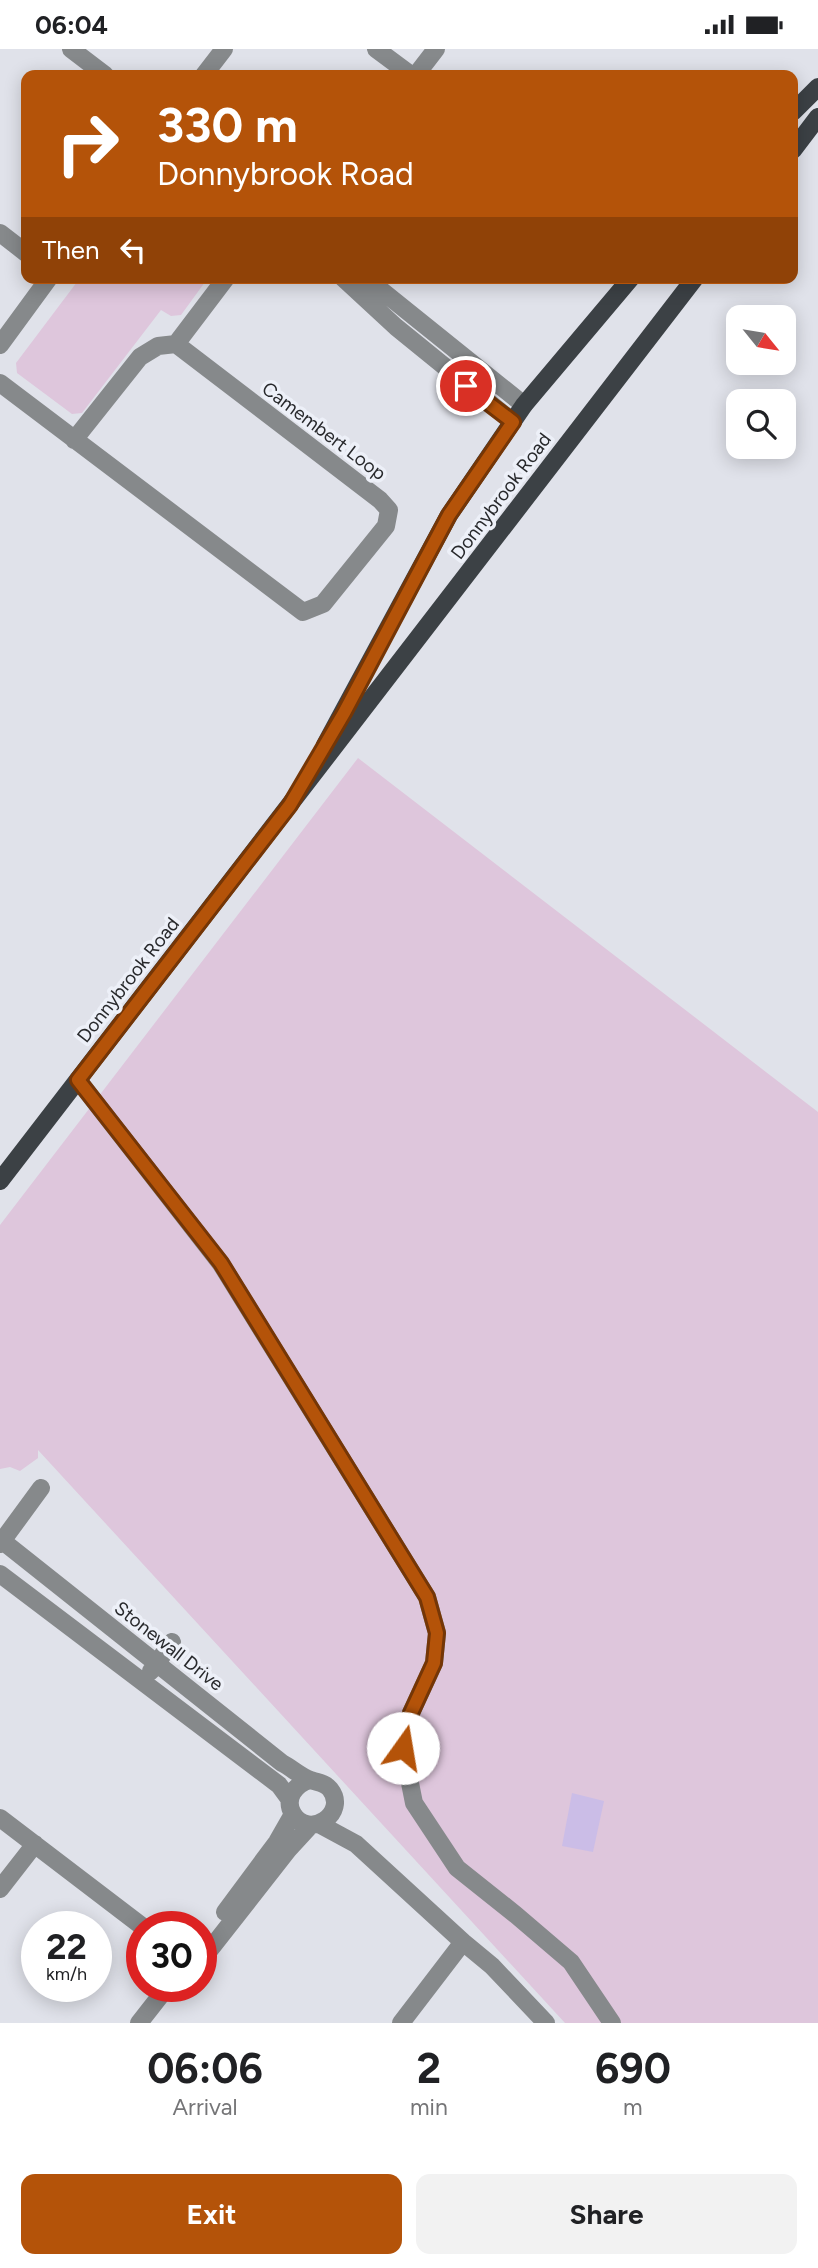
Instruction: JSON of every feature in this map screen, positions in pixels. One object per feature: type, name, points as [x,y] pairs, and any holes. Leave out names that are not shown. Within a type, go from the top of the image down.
[{"type":"main road","points":[[798,107],[818,87]]},
{"type":"main road","points":[[798,143],[818,117]]},
{"type":"main road","name":"Donnybrook Road","points":[[290,805],[344,713],[449,515],[524,405],[626,284]]},
{"type":"main road","name":"Donnybrook Road","points":[[0,1181],[690,284]]},
{"type":"street","points":[[71,49],[98,70]]},
{"type":"street","points":[[208,70],[223,49]]},
{"type":"street","points":[[376,49],[404,70]]},
{"type":"street","points":[[420,70],[436,49]]},
{"type":"street","points":[[0,233],[21,249]]},
{"type":"street","points":[[0,345],[45,284]]},
{"type":"street","points":[[74,440],[140,357],[158,347],[176,344],[221,284]]},
{"type":"street","points":[[349,284],[396,327],[513,422]]},
{"type":"street","points":[[373,284],[524,405]]},
{"type":"street","name":"Camembert Loop","points":[[0,383],[303,612],[323,604],[386,526],[389,510],[380,500],[176,344]]},
{"type":"street","points":[[78,1080],[221,1263],[427,1597],[437,1633],[434,1663],[411,1713],[403,1748],[414,1803],[457,1868],[571,1962],[612,2023]]},
{"type":"street","name":"Stonewall Drive","points":[[41,1488],[1,1542],[282,1763],[310,1780]]},
{"type":"street","points":[[0,1574],[279,1785],[298,1820],[356,1844],[492,1966],[545,2023]]},
{"type":"street","points":[[143,1682],[172,1642]]},
{"type":"street","points":[[217,1922],[277,1842],[292,1807],[297,1787],[310,1780],[324,1783],[333,1795],[356,1844]]},
{"type":"street","points":[[217,1941],[288,1850],[315,1825],[331,1816],[335,1802]]},
{"type":"street","points":[[0,1818],[126,1914]]},
{"type":"street","points":[[0,1889],[35,1844]]},
{"type":"street","points":[[401,2023],[463,1942]]},
{"type":"street","points":[[139,2023],[155,2002]]},
{"type":"street","points":[[154,2023],[170,2002]]},
{"type":"shaded area","points":[[75,284],[204,284],[181,315],[171,316],[161,310],[82,413],[72,414],[17,373],[16,363]]},
{"type":"shaded area","points":[[358,758],[818,1112],[818,2023],[565,2023],[38,1450],[38,1458],[20,1471],[10,1467],[0,1469],[0,1225]]},
{"type":"building","points":[[572,1793],[604,1801],[593,1852],[562,1846]]},
{"type":"route","points":[[403,1748],[411,1713],[434,1663],[437,1633],[427,1597],[221,1263],[78,1080],[290,805],[344,713],[449,515],[513,422],[466,386]]}]
